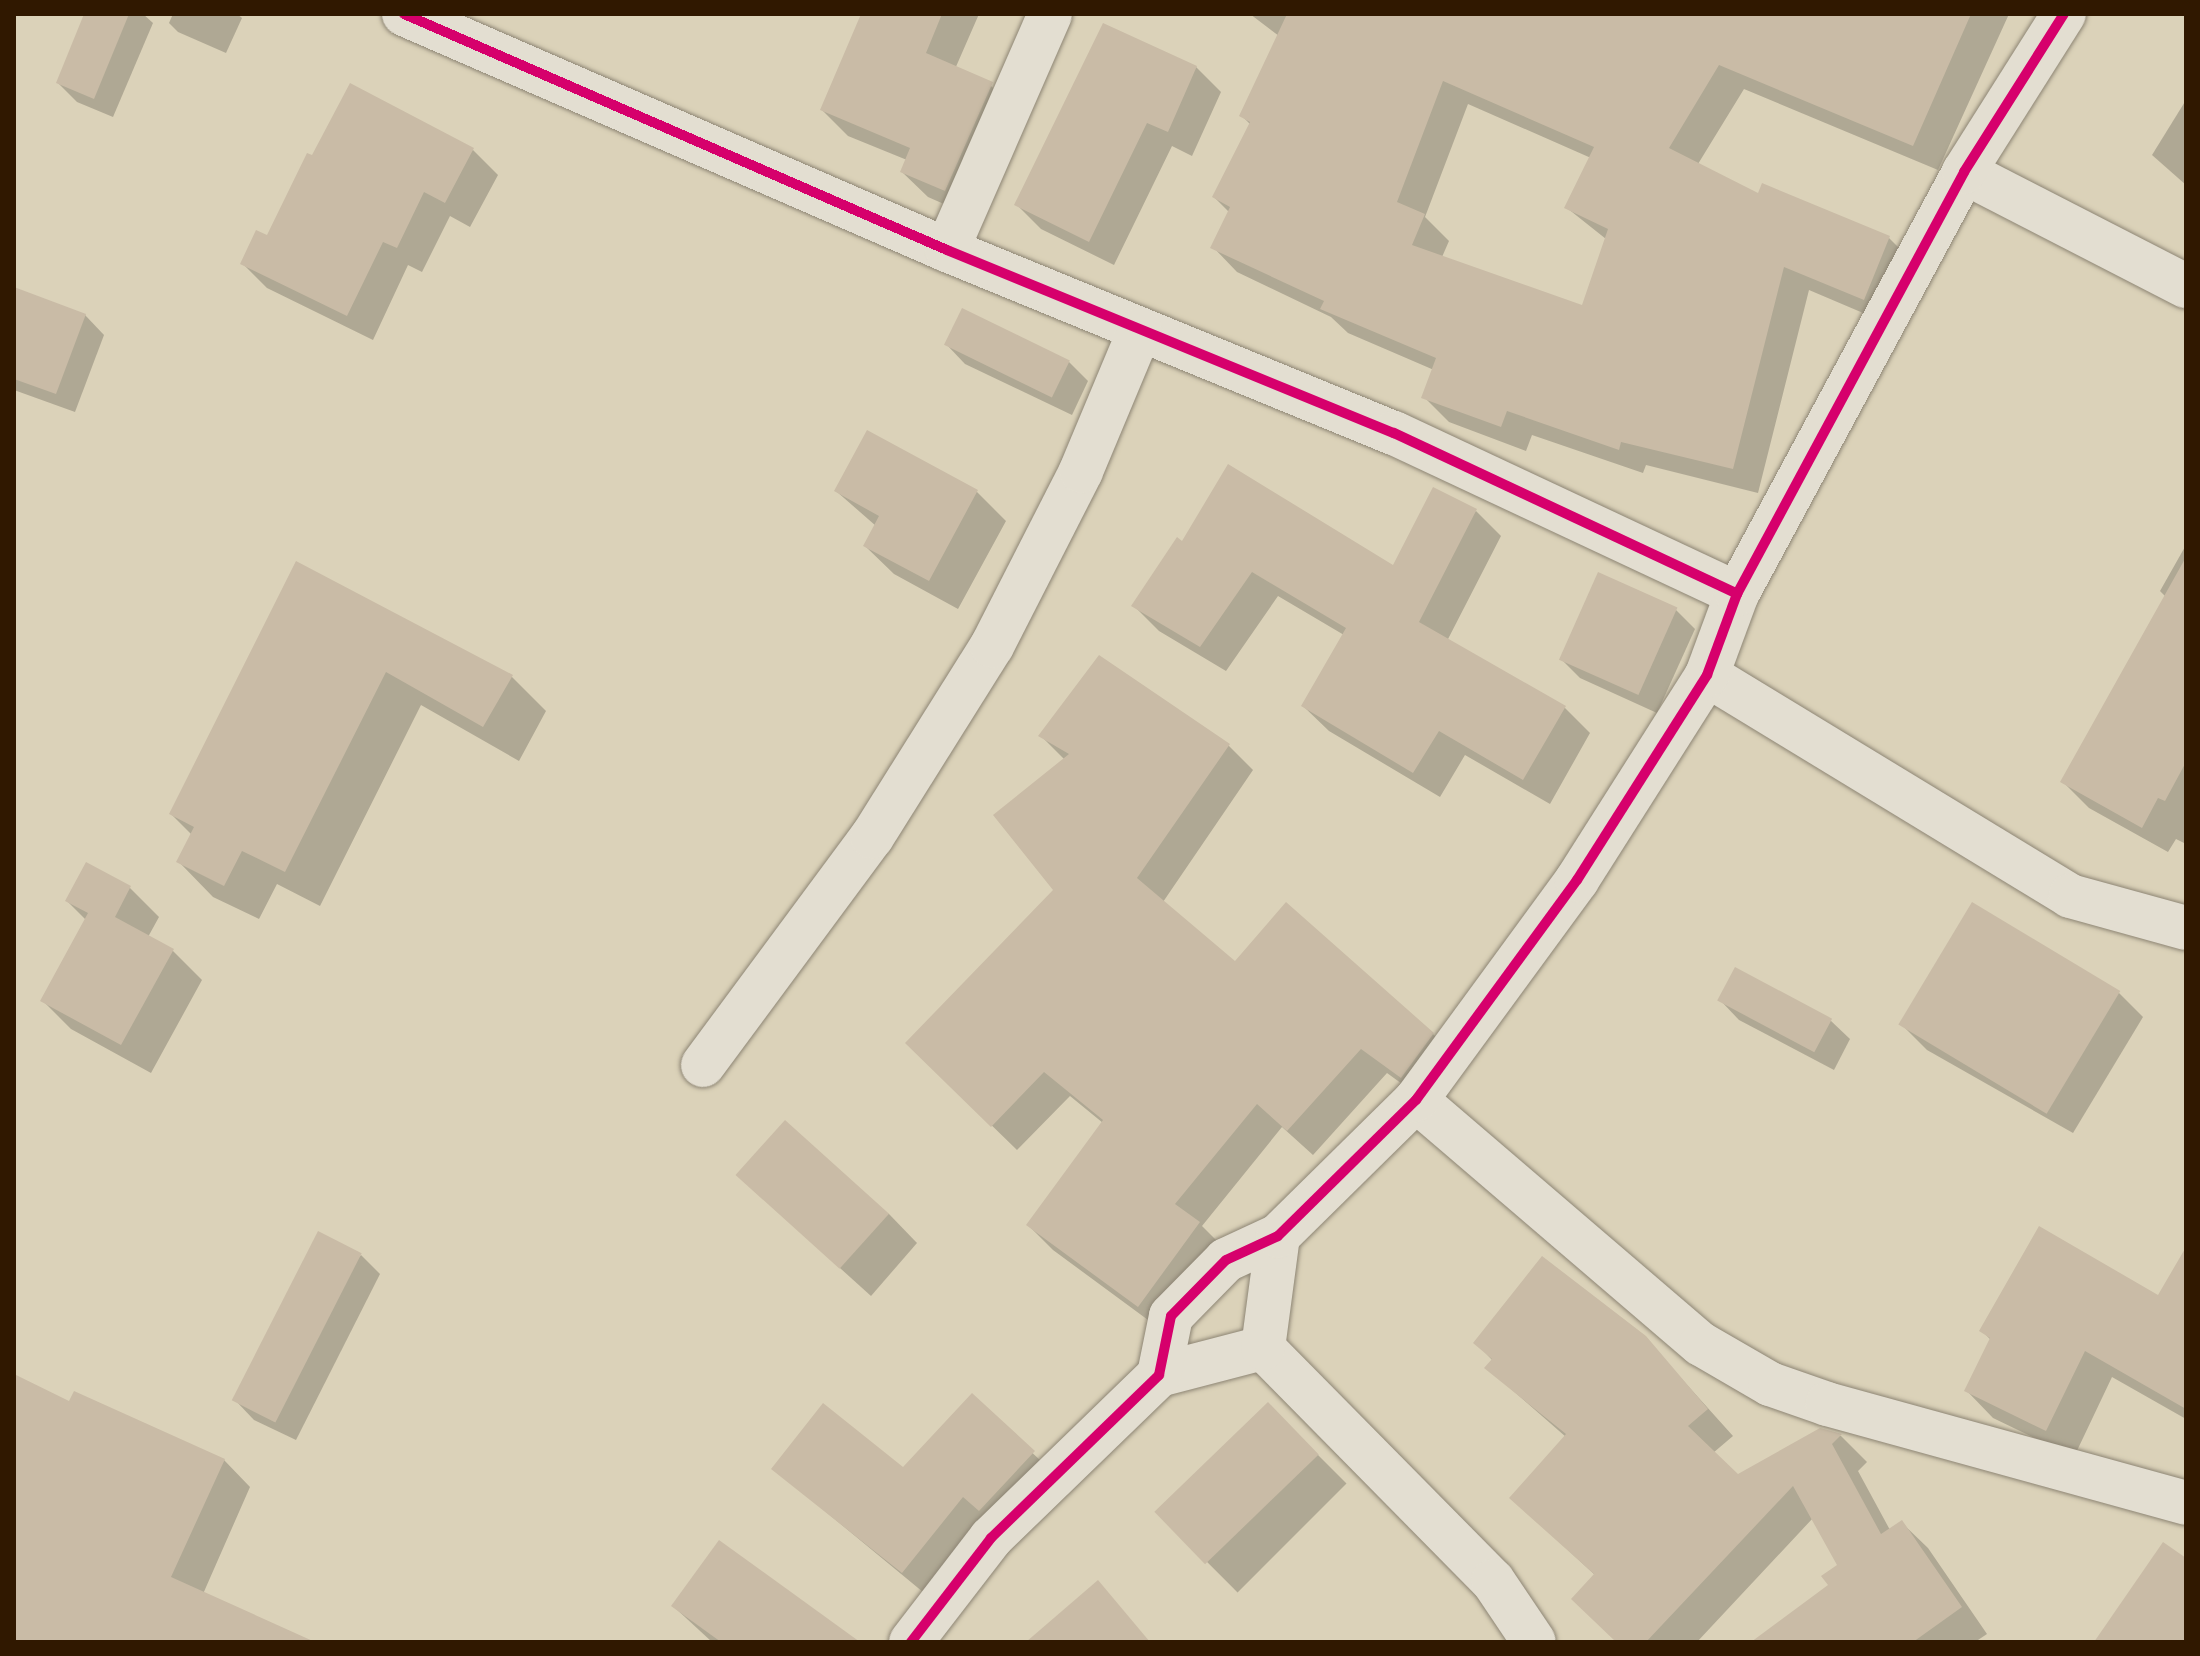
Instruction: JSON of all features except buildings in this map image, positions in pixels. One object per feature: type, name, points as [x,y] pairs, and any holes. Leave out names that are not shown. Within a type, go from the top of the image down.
[{"type":"street","points":[[404,14],[947,250],[1394,433],[1737,594]]},
{"type":"street","points":[[947,250],[1050,14]]},
{"type":"street","points":[[1159,1375],[1171,1316],[1226,1260],[1278,1236],[1416,1100],[1577,880],[1707,675],[1737,594],[1964,172],[2064,14]]},
{"type":"street","points":[[1964,172],[2186,286]]},
{"type":"street","points":[[703,1065],[872,837],[992,646],[1081,471],[1140,330]]},
{"type":"street","points":[[1707,675],[2070,896],[2186,928]]},
{"type":"street","points":[[1416,1100],[1701,1344],[1770,1384],[1827,1404],[2186,1503]]},
{"type":"street","points":[[1263,1348],[1278,1236]]},
{"type":"street","points":[[911,1642],[991,1538],[1159,1375],[1263,1348]]},
{"type":"street","points":[[1263,1348],[1493,1581],[1534,1642]]},
{"type":"cycle path","points":[[404,14],[947,250],[1394,433],[1737,594]]},
{"type":"cycle path","points":[[911,1642],[991,1538],[1159,1375],[1171,1316],[1226,1260],[1278,1236],[1416,1100],[1577,880],[1707,675],[1737,594],[1964,172],[2064,14]]}]
